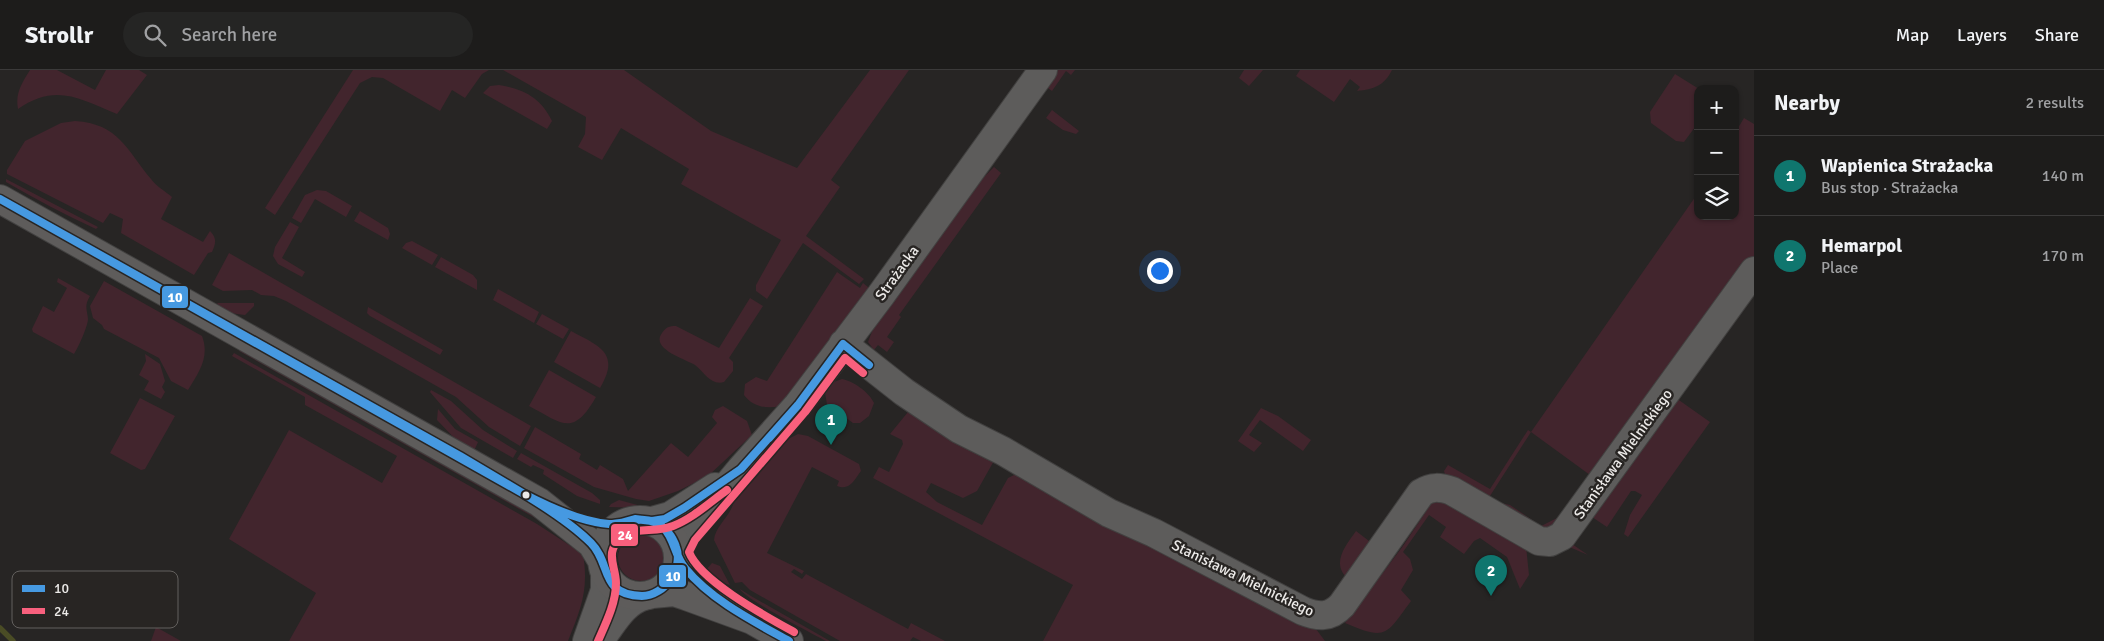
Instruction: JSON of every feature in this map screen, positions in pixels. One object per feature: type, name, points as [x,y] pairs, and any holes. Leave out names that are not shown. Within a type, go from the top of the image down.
[{"type":"main road","points":[[0,199],[539,502],[592,544],[613,585],[621,592],[635,596],[678,593],[752,620]]},
{"type":"main road","points":[[539,502],[596,521],[623,523],[635,520],[652,521],[670,533],[678,554],[691,574],[752,620],[789,641]]},
{"type":"main road","points":[[603,567],[606,539],[612,530],[623,523]]},
{"type":"main road","points":[[648,595],[663,588],[672,579],[676,569],[678,554]]},
{"type":"street","name":"Strażacka","points":[[678,554],[688,534],[741,469],[798,405],[881,295],[1043,70]]},
{"type":"street","name":"Stanisława Mielnickiego","points":[[843,344],[904,392],[959,429],[1004,451],[1110,513],[1154,533],[1303,611],[1326,616],[1332,614],[1342,605],[1421,493],[1428,489],[1436,487],[1452,491],[1539,541],[1550,542],[1562,536],[1570,528],[1754,271]]},
{"type":"street","name":"Strażacka","points":[[652,521],[670,516],[741,469]]},
{"type":"street","points":[[587,641],[605,590],[603,567]]},
{"type":"street","points":[[599,641],[625,606],[648,595]]},
{"type":"shaded area","points":[[30,70],[57,70],[95,90],[106,70],[139,70],[147,75],[117,114],[79,99],[56,95],[31,101],[18,109],[18,93]]},
{"type":"shaded area","points":[[353,70],[489,70],[482,74],[465,98],[452,90],[440,111],[383,78],[372,77],[360,83],[275,215],[265,208]]},
{"type":"shaded area","points":[[503,70],[624,70],[711,131],[797,168],[870,70],[909,70],[831,180],[840,187],[806,236],[864,279],[859,284],[803,243],[767,299],[756,291],[756,285],[781,240],[681,184],[689,169],[621,128],[602,160],[578,147],[585,134],[586,117]]},
{"type":"shaded area","points":[[1053,70],[1075,70],[1071,75],[1066,71],[1052,91],[1045,86]]},
{"type":"shaded area","points":[[1244,70],[1263,70],[1249,86],[1239,78]]},
{"type":"shaded area","points":[[1300,70],[1392,70],[1386,80],[1378,86],[1369,89],[1357,91],[1360,87],[1350,79],[1334,102],[1296,76]]},
{"type":"shaded area","points":[[1675,74],[1694,86],[1694,128],[1684,142],[1676,141],[1651,123],[1650,112]]},
{"type":"shaded area","points":[[499,85],[524,92],[543,106],[552,121],[547,129],[483,93],[490,86]]},
{"type":"shaded area","points":[[1052,110],[1079,131],[1076,134],[1063,130],[1046,118]]},
{"type":"shaded area","points":[[1744,118],[1754,124],[1754,258],[1565,522],[1548,532],[1540,533],[1495,508],[1501,503],[1510,505],[1541,526],[1563,515],[1590,475],[1531,432],[1694,199],[1694,220],[1739,220],[1739,126]]},
{"type":"shaded area","points":[[75,121],[90,123],[112,133],[128,148],[153,182],[172,197],[161,219],[203,242],[210,231],[214,236],[215,241],[212,252],[208,253],[194,275],[121,233],[123,219],[110,213],[103,223],[7,174],[7,170],[25,141],[61,123]]},
{"type":"shaded area","points":[[994,167],[1001,173],[899,315],[901,317],[887,337],[894,342],[887,352],[878,345],[874,350],[868,342],[873,329],[984,177]]},
{"type":"shaded area","points":[[6,179],[98,227],[96,229],[51,207],[6,182]]},
{"type":"shaded area","points":[[317,190],[326,191],[352,206],[346,217],[315,199],[301,223],[292,218],[305,195]]},
{"type":"shaded area","points":[[360,211],[388,228],[390,234],[388,240],[354,221]]},
{"type":"shaded area","points":[[290,222],[299,227],[282,258],[305,272],[302,277],[278,264],[273,256],[275,247]]},
{"type":"shaded area","points":[[412,241],[438,255],[432,265],[402,248],[406,243]]},
{"type":"shaded area","points":[[229,253],[531,426],[520,446],[489,427],[456,397],[286,301],[274,296],[261,295],[252,290],[223,291],[212,285]]},
{"type":"shaded area","points":[[441,257],[473,275],[477,280],[477,290],[435,267]]},
{"type":"shaded area","points":[[837,272],[860,288],[863,283],[873,291],[780,406],[765,407],[751,402],[744,395],[745,384],[756,377],[767,381]]},
{"type":"shaded area","points":[[58,278],[90,296],[86,305],[88,319],[86,327],[74,354],[33,332],[32,329],[43,306],[54,312],[67,288],[57,282]]},
{"type":"shaded area","points":[[104,281],[202,336],[205,351],[204,358],[188,390],[171,381],[159,358],[104,329],[93,318],[90,306]]},
{"type":"shaded area","points":[[498,289],[539,312],[534,323],[493,300]]},
{"type":"shaded area","points":[[750,298],[763,306],[729,358],[733,362],[733,371],[724,382],[719,383],[711,380],[695,365],[671,353],[661,344],[660,339],[663,331],[668,327],[676,326],[719,348]]},
{"type":"shaded area","points":[[217,303],[254,303],[254,306],[245,315],[222,309]]},
{"type":"shaded area","points":[[368,307],[443,350],[440,355],[370,316],[367,313]]},
{"type":"shaded area","points":[[542,314],[569,329],[563,339],[536,324]]},
{"type":"shaded area","points":[[571,331],[598,346],[604,352],[608,366],[606,376],[600,388],[554,362]]},
{"type":"shaded area","points":[[244,349],[543,517],[544,523],[239,351]]},
{"type":"shaded area","points":[[234,353],[537,524],[583,554],[585,578],[583,599],[568,641],[289,641],[316,593],[229,539],[289,430],[382,483],[397,456],[305,405],[305,397],[232,356]]},
{"type":"shaded area","points":[[145,354],[160,364],[165,381],[162,387],[165,392],[161,399],[144,390],[149,381],[139,375],[146,361]]},
{"type":"shaded area","points":[[549,370],[596,397],[581,418],[574,422],[559,422],[529,406]]},
{"type":"shaded area","points":[[842,379],[860,388],[874,403],[869,416],[860,423],[853,423],[827,404],[825,393],[834,382]]},
{"type":"shaded area","points":[[431,390],[451,401],[483,430],[517,451],[513,458],[461,428],[430,392]]},
{"type":"shaded area","points":[[140,398],[175,416],[145,469],[141,470],[110,453]]},
{"type":"shaded area","points":[[1676,398],[1710,422],[1628,537],[1624,534],[1630,515],[1642,495],[1635,491],[1631,491],[1607,527],[1592,517],[1572,544],[1588,555],[1567,546]]},
{"type":"shaded area","points":[[723,406],[747,421],[752,435],[708,476],[678,491],[649,501],[594,487],[524,448],[535,427],[581,454],[579,459],[597,470],[600,465],[623,479],[628,491],[671,443],[688,457],[717,423],[712,417],[715,410]]},
{"type":"shaded area","points":[[1261,408],[1278,416],[1311,440],[1303,451],[1260,420],[1249,435],[1262,443],[1254,452],[1238,441]]},
{"type":"shaded area","points":[[438,409],[455,429],[478,442],[474,451],[459,443],[437,420]]},
{"type":"shaded area","points":[[908,412],[914,413],[995,459],[977,491],[963,498],[931,483],[926,492],[937,502],[982,525],[1008,478],[1020,475],[1313,625],[1325,641],[1043,641],[1073,585],[873,478],[879,467],[889,472],[903,444],[902,440],[890,434]]},
{"type":"shaded area","points":[[1528,430],[1531,432],[1488,499],[1482,500],[1446,477],[1444,471],[1448,465],[1490,489]]},
{"type":"shaded area","points":[[798,434],[808,436],[859,464],[861,471],[851,484],[841,487],[837,486],[839,481],[812,467],[767,553],[804,571],[802,574],[794,569],[791,572],[802,579],[806,574],[908,629],[911,623],[945,641],[921,641],[913,637],[910,641],[840,641],[750,590],[742,582],[735,583],[714,540],[715,535],[734,501],[788,439]]},
{"type":"shaded area","points":[[521,453],[592,493],[600,500],[600,504],[577,496],[543,474],[544,470],[533,465],[531,467],[517,459]]},
{"type":"shaded area","points":[[619,500],[641,506],[641,508],[609,507]]},
{"type":"shaded area","points":[[1444,500],[1526,546],[1529,575],[1520,589],[1507,557],[1480,538],[1474,541],[1464,554],[1440,537],[1446,527],[1429,515],[1403,552],[1410,559],[1413,570],[1401,590],[1411,601],[1396,621],[1384,632],[1378,633],[1359,629],[1345,623],[1403,546],[1433,501]]},
{"type":"shaded area","points":[[1356,531],[1373,544],[1347,578],[1342,572],[1340,560]]},
{"type":"shaded area","points":[[641,535],[654,539],[660,545],[664,558],[660,571],[654,577],[641,581],[628,577],[622,571],[618,558],[622,545],[628,539]]},
{"type":"shaded area","points":[[712,563],[720,566],[730,585],[722,583],[706,570]]},
{"type":"shaded area","points":[[740,589],[830,641],[826,641],[778,615],[753,600]]},
{"type":"shaded area","points":[[156,628],[158,628],[181,641],[151,641]]},
{"type":"waterway","points":[[0,628],[13,641]]},
{"type":"transit line","name":"10","points":[[0,199],[460,456],[524,494],[0,199]]},
{"type":"transit line","name":"10","points":[[769,438],[798,405],[843,344],[869,365]]},
{"type":"transit line","name":"24","points":[[794,632],[752,608],[720,586],[706,575],[689,552],[695,540],[805,412],[845,358],[863,373]]},
{"type":"transit line","name":"10","points":[[617,524],[635,519],[652,521],[665,519],[684,508],[741,469],[798,405]]},
{"type":"transit line","name":"24","points":[[598,641],[610,613],[616,590],[612,553],[617,541],[623,535],[630,532],[665,528],[680,523],[727,490]]},
{"type":"transit line","name":"10","points":[[524,494],[554,509],[598,523],[615,524],[649,520],[658,524],[665,529],[675,543],[678,555],[673,575],[662,588],[650,595],[628,594],[619,590],[608,577],[602,560],[591,543],[568,523],[524,494]]},
{"type":"transit line","name":"10","points":[[663,527],[670,537],[681,563],[695,580],[733,609],[789,641]]},
{"type":"place","name":"Wapienica Strażacka","points":[[831,445]]},
{"type":"place","name":"Hemarpol","points":[[1491,596]]}]
